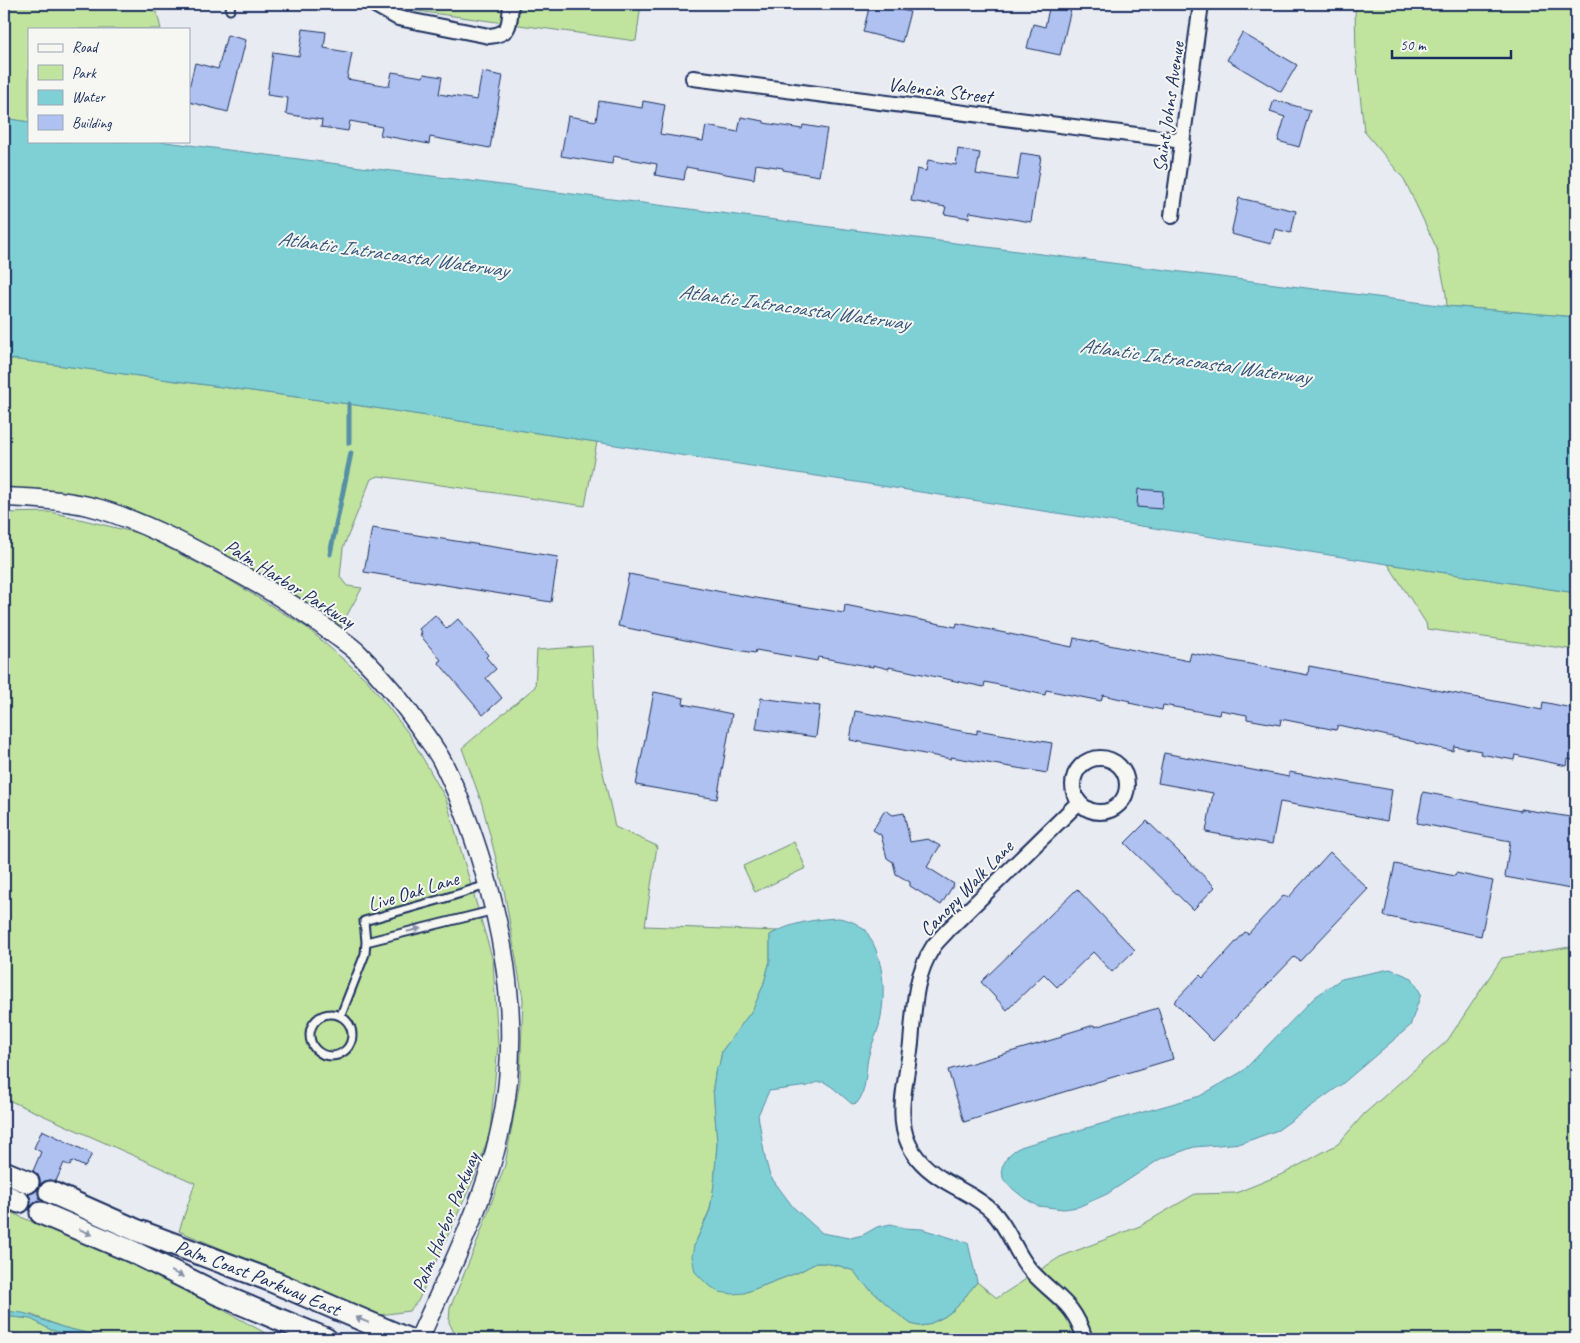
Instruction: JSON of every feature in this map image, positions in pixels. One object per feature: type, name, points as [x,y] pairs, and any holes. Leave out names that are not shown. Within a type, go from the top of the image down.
[{"type":"main road","points":[[4,1172],[28,1182]]},
{"type":"main road","name":"Palm Coast Parkway East","points":[[50,1192],[136,1230],[267,1279],[407,1339]]},
{"type":"main road","points":[[41,1213],[133,1252],[218,1294],[326,1339]]},
{"type":"street","points":[[373,4],[398,18],[489,36],[500,35],[510,26],[511,4]]},
{"type":"street","name":"Saint Johns Avenue","points":[[1172,216],[1202,4]]},
{"type":"street","name":"Valencia Street","points":[[693,78],[1183,141]]},
{"type":"street","name":"Palm Harbor Parkway","points":[[4,497],[57,501],[98,508],[152,528],[257,583],[308,614],[356,651],[402,702],[441,759],[466,814],[496,910],[506,960],[510,1004],[508,1080],[499,1142],[486,1185],[419,1339]]},
{"type":"street","name":"Canopy Walk Lane","points":[[1079,802],[933,947],[920,974],[917,988],[901,1113],[904,1132],[912,1151],[918,1159],[932,1173],[971,1195],[992,1211],[1008,1232],[1030,1270],[1077,1317],[1085,1339]]},
{"type":"lane","name":"Live Oak Lane","points":[[341,1015],[364,954],[366,942],[364,921],[442,900],[489,884]]},
{"type":"lane","name":"Live Oak Lane","points":[[366,942],[496,910]]},
{"type":"lane","points":[[331,1013],[341,1015],[350,1023],[353,1034],[350,1045],[343,1053],[337,1055],[321,1054],[313,1046],[310,1036],[312,1025],[320,1016],[331,1013]]},
{"type":"green space","points":[[4,4],[138,4],[157,13],[161,28],[28,28],[28,122],[4,118]]},
{"type":"green space","points":[[389,4],[641,4],[636,41],[395,8]]},
{"type":"green space","points":[[1355,4],[1576,4],[1576,317],[1447,306],[1437,249],[1404,179],[1364,131],[1356,57]]},
{"type":"green space","points":[[4,358],[349,404],[597,442],[585,506],[379,476],[371,479],[343,548],[340,577],[347,586],[362,588],[341,626],[261,576],[195,540],[4,489]]},
{"type":"green space","points":[[51,512],[141,534],[226,578],[306,627],[367,680],[409,734],[446,799],[493,961],[498,1045],[490,1132],[475,1176],[418,1301],[409,1311],[380,1315],[179,1231],[195,1183],[4,1098],[4,513]]},
{"type":"green space","points":[[1388,564],[1576,593],[1576,650],[1427,629],[1426,623]]},
{"type":"green space","points":[[592,646],[597,745],[615,827],[657,846],[645,926],[777,931],[770,935],[770,961],[763,986],[753,1009],[722,1051],[719,1067],[716,1068],[713,1087],[717,1143],[714,1185],[710,1209],[694,1246],[744,1293],[799,1272],[816,1263],[825,1263],[854,1271],[862,1282],[899,1315],[911,1324],[919,1326],[927,1325],[944,1317],[955,1309],[977,1282],[997,1298],[1060,1257],[1140,1226],[1195,1194],[1236,1193],[1285,1173],[1338,1144],[1364,1114],[1447,1041],[1502,958],[1576,946],[1576,1339],[457,1339],[449,1322],[450,1308],[476,1245],[505,1165],[520,1081],[523,999],[504,890],[482,804],[462,748],[535,687],[537,650]]},
{"type":"green space","points":[[794,842],[806,868],[755,892],[743,866]]},
{"type":"green space","points":[[4,1206],[13,1209],[12,1213],[37,1224],[42,1223],[72,1235],[132,1262],[276,1339],[111,1339],[62,1327],[32,1315],[4,1311]]},
{"type":"green space","points":[[4,1316],[31,1319],[51,1330],[97,1339],[34,1339],[4,1330]]},
{"type":"water","name":"Atlantic Intracoastal Waterway","points":[[4,118],[28,122],[28,142],[166,142],[1447,306],[1576,317],[1576,593],[349,404],[4,358]]},
{"type":"water","points":[[839,918],[852,922],[866,930],[876,950],[881,968],[883,997],[881,1017],[869,1054],[863,1093],[857,1103],[852,1104],[824,1082],[769,1091],[758,1115],[765,1158],[770,1176],[793,1207],[822,1233],[850,1238],[863,1235],[877,1227],[891,1224],[904,1228],[922,1229],[968,1243],[977,1282],[955,1309],[927,1325],[911,1324],[862,1282],[854,1271],[840,1266],[816,1263],[799,1272],[744,1293],[733,1294],[719,1292],[707,1284],[695,1272],[692,1256],[694,1246],[710,1210],[714,1185],[717,1143],[713,1087],[716,1068],[719,1066],[722,1051],[753,1009],[763,986],[770,961],[770,935],[786,927],[803,922]]},
{"type":"water","points":[[1390,969],[1412,978],[1421,994],[1410,1026],[1342,1084],[1278,1130],[1242,1143],[1194,1147],[1160,1159],[1107,1194],[1078,1207],[1064,1209],[1038,1206],[1024,1198],[1007,1184],[1003,1178],[1002,1167],[1008,1156],[1023,1146],[1200,1096],[1243,1071],[1315,997],[1341,979]]},
{"type":"water","points":[[4,1311],[23,1313],[62,1327],[111,1339],[97,1339],[51,1330],[31,1319],[4,1316]]},
{"type":"building","points":[[870,4],[910,12],[902,42],[863,32]]},
{"type":"building","points":[[1050,4],[1071,9],[1060,55],[1027,48],[1033,24],[1045,27]]},
{"type":"building","points":[[303,29],[326,32],[324,48],[352,53],[347,79],[389,86],[392,72],[423,77],[424,74],[442,77],[439,94],[477,100],[482,72],[503,76],[490,148],[430,137],[429,144],[380,135],[382,127],[350,121],[348,131],[321,127],[322,120],[286,114],[288,98],[267,95],[273,52],[299,56]]},
{"type":"building","points":[[1242,33],[1297,65],[1281,92],[1227,60]]},
{"type":"building","points":[[227,35],[246,40],[228,112],[190,102],[190,84],[195,63],[218,69]]},
{"type":"building","points":[[1274,100],[1310,110],[1299,147],[1278,141],[1285,117],[1270,112]]},
{"type":"building","points":[[599,101],[642,108],[643,101],[665,105],[660,134],[703,141],[706,126],[738,132],[741,117],[802,129],[803,125],[827,129],[819,176],[756,164],[754,179],[686,167],[684,180],[655,175],[657,164],[613,156],[612,164],[561,156],[568,116],[596,121]]},
{"type":"building","points":[[958,149],[980,153],[976,174],[1017,180],[1021,153],[1041,156],[1031,222],[970,212],[969,218],[944,214],[946,207],[911,201],[917,169],[926,171],[928,160],[956,165]]},
{"type":"building","points":[[1239,198],[1296,211],[1291,233],[1275,229],[1271,244],[1231,234]]},
{"type":"building","points":[[1138,489],[1163,491],[1162,509],[1137,507]]},
{"type":"building","points":[[372,528],[558,557],[551,602],[364,572]]},
{"type":"building","points":[[629,574],[844,613],[845,605],[956,627],[957,623],[1072,647],[1074,638],[1189,661],[1191,653],[1308,675],[1309,666],[1542,710],[1543,702],[1576,709],[1576,761],[1568,759],[1567,766],[1515,755],[1514,760],[1480,754],[1481,751],[1454,746],[1453,751],[1338,725],[1336,730],[1281,719],[1280,725],[1247,719],[1247,715],[1220,710],[1219,715],[1163,705],[1162,710],[1103,695],[1101,701],[1046,690],[1045,695],[985,682],[984,687],[889,667],[889,669],[873,665],[873,667],[818,657],[817,661],[756,650],[755,653],[718,647],[618,626]]},
{"type":"building","points":[[435,615],[447,629],[458,619],[488,655],[486,657],[496,669],[486,678],[502,698],[483,715],[438,662],[441,660],[420,635],[422,634],[419,629]]},
{"type":"building","points":[[654,692],[684,698],[683,704],[732,714],[717,799],[636,785]]},
{"type":"building","points":[[761,698],[820,706],[816,737],[756,729]]},
{"type":"building","points":[[855,711],[977,734],[977,730],[1052,743],[1047,773],[951,757],[951,759],[850,740]]},
{"type":"building","points":[[1164,753],[1289,777],[1289,772],[1392,790],[1387,821],[1280,802],[1272,844],[1206,832],[1213,793],[1158,783]]},
{"type":"building","points":[[1423,792],[1521,811],[1521,809],[1576,818],[1576,890],[1505,877],[1510,841],[1417,823]]},
{"type":"building","points":[[885,810],[893,815],[904,813],[910,842],[928,839],[940,846],[927,867],[954,884],[941,905],[910,886],[910,882],[896,874],[893,862],[887,858],[881,835],[873,830]]},
{"type":"building","points":[[1147,821],[1215,887],[1193,910],[1125,843]]},
{"type":"building","points":[[1330,852],[1368,889],[1300,961],[1294,957],[1213,1041],[1174,1002],[1200,975],[1203,978],[1245,932],[1248,934],[1284,895],[1288,898]]},
{"type":"building","points":[[1395,864],[1455,876],[1456,873],[1493,881],[1481,936],[1384,916]]},
{"type":"building","points":[[1077,889],[1135,950],[1112,972],[1093,952],[1057,987],[1044,974],[1007,1010],[981,982]]},
{"type":"building","points":[[1158,1008],[1173,1059],[964,1122],[948,1070],[1062,1037],[1061,1035],[1094,1025],[1095,1027]]},
{"type":"building","points":[[42,1130],[92,1154],[85,1167],[72,1161],[70,1166],[64,1163],[56,1181],[48,1180],[40,1185],[38,1175],[33,1171],[41,1152],[34,1148]]},
{"type":"building","points":[[38,1189],[38,1194],[42,1201],[34,1203],[30,1207],[31,1200],[29,1194]]},
{"type":"waterway","points":[[349,404],[349,443]]},
{"type":"waterway","points":[[330,554],[351,453]]}]
